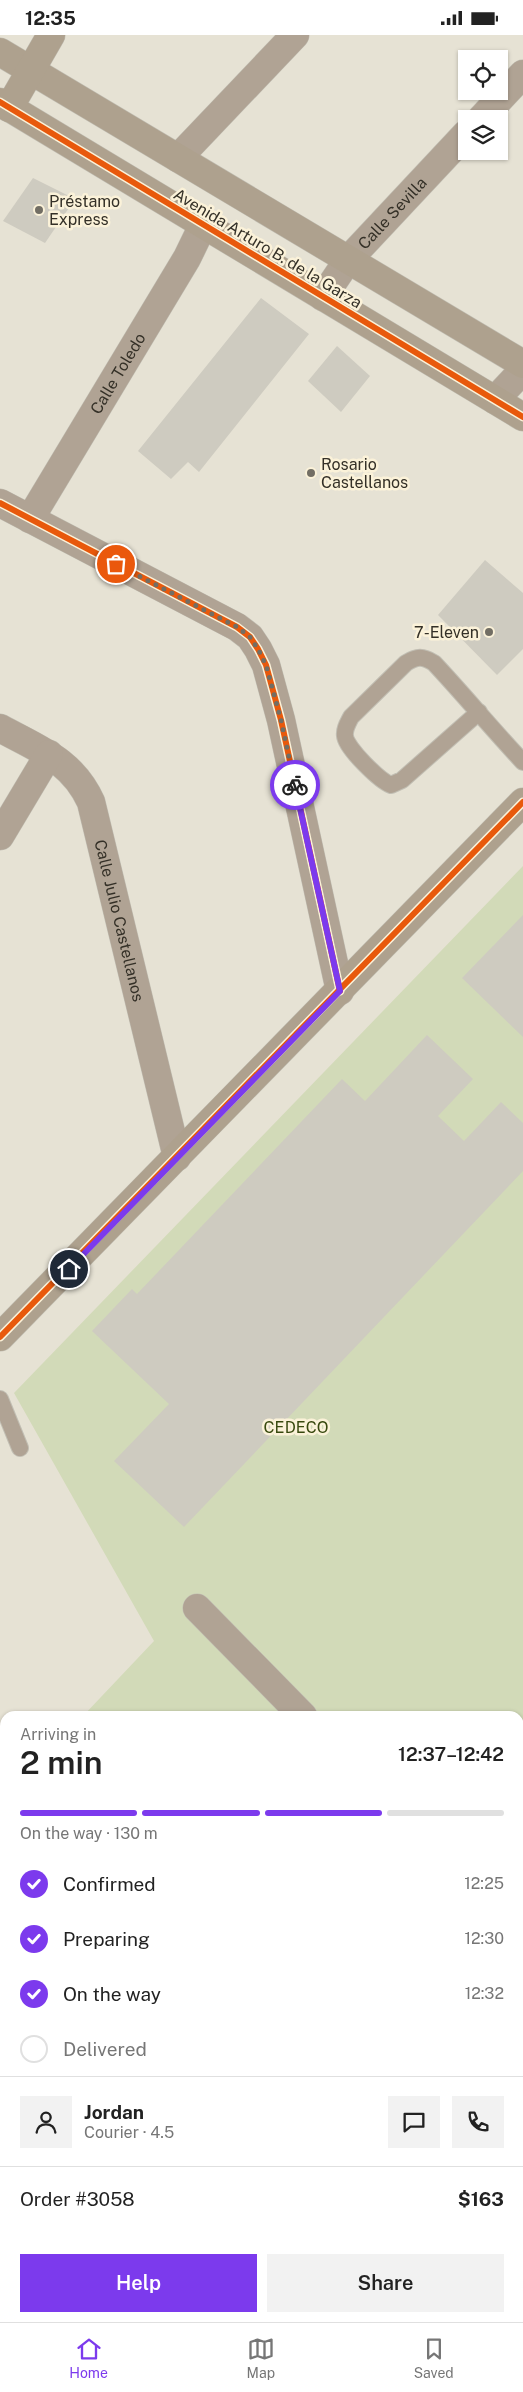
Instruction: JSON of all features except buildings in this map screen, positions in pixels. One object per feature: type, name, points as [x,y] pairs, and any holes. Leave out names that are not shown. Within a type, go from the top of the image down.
[{"type":"street","points":[[3,110],[31,71],[51,35]]},
{"type":"street","points":[[178,159],[295,35]]},
{"type":"street","name":"Avenida Arturo B. de la Garza","points":[[0,52],[523,364]]},
{"type":"street","points":[[489,110],[523,74]]},
{"type":"street","name":"Avenida Arturo B. de la Garza","points":[[3,110],[203,225],[523,417]]},
{"type":"street","name":"Calle Sevilla","points":[[323,297],[348,260],[458,143]]},
{"type":"street","name":"Calle Toledo","points":[[30,519],[187,258],[203,225]]},
{"type":"street","points":[[495,401],[523,370]]},
{"type":"street","points":[[0,503],[237,627],[250,637],[266,665],[281,720],[340,991]]},
{"type":"street","name":"Calle Julio Castellanos","points":[[0,728],[49,754],[71,771],[82,785],[90,803],[177,1157]]},
{"type":"street","points":[[0,836],[49,754]]},
{"type":"street","points":[[0,1337],[340,991],[523,801]]},
{"type":"street","points":[[197,1608],[298,1711]]},
{"type":"lane","points":[[479,712],[402,780],[391,785],[378,777],[348,744],[345,736],[351,717],[406,663],[416,657],[425,657],[434,663],[479,712],[523,762]]},
{"type":"lane","points":[[0,1399],[20,1447]]},
{"type":"green space","name":"CEDECO","points":[[523,866],[523,1711],[88,1711],[154,1641],[14,1393]]},
{"type":"cycle path","points":[[0,102],[523,417]]},
{"type":"cycle path","points":[[0,503],[237,627],[250,637],[266,665],[281,720],[340,991]]},
{"type":"cycle path","points":[[0,1337],[523,802]]},
{"type":"way so far","points":[[116,564],[237,627],[250,637],[266,665],[281,720],[295,785]]},
{"type":"place","name":"Préstamo Express","points":[[39,210]]},
{"type":"place","name":"Rosario Castellanos","points":[[311,473]]},
{"type":"place","name":"7-Eleven","points":[[489,632]]},
{"type":"route","points":[[69,1269],[340,991],[295,785]]}]
